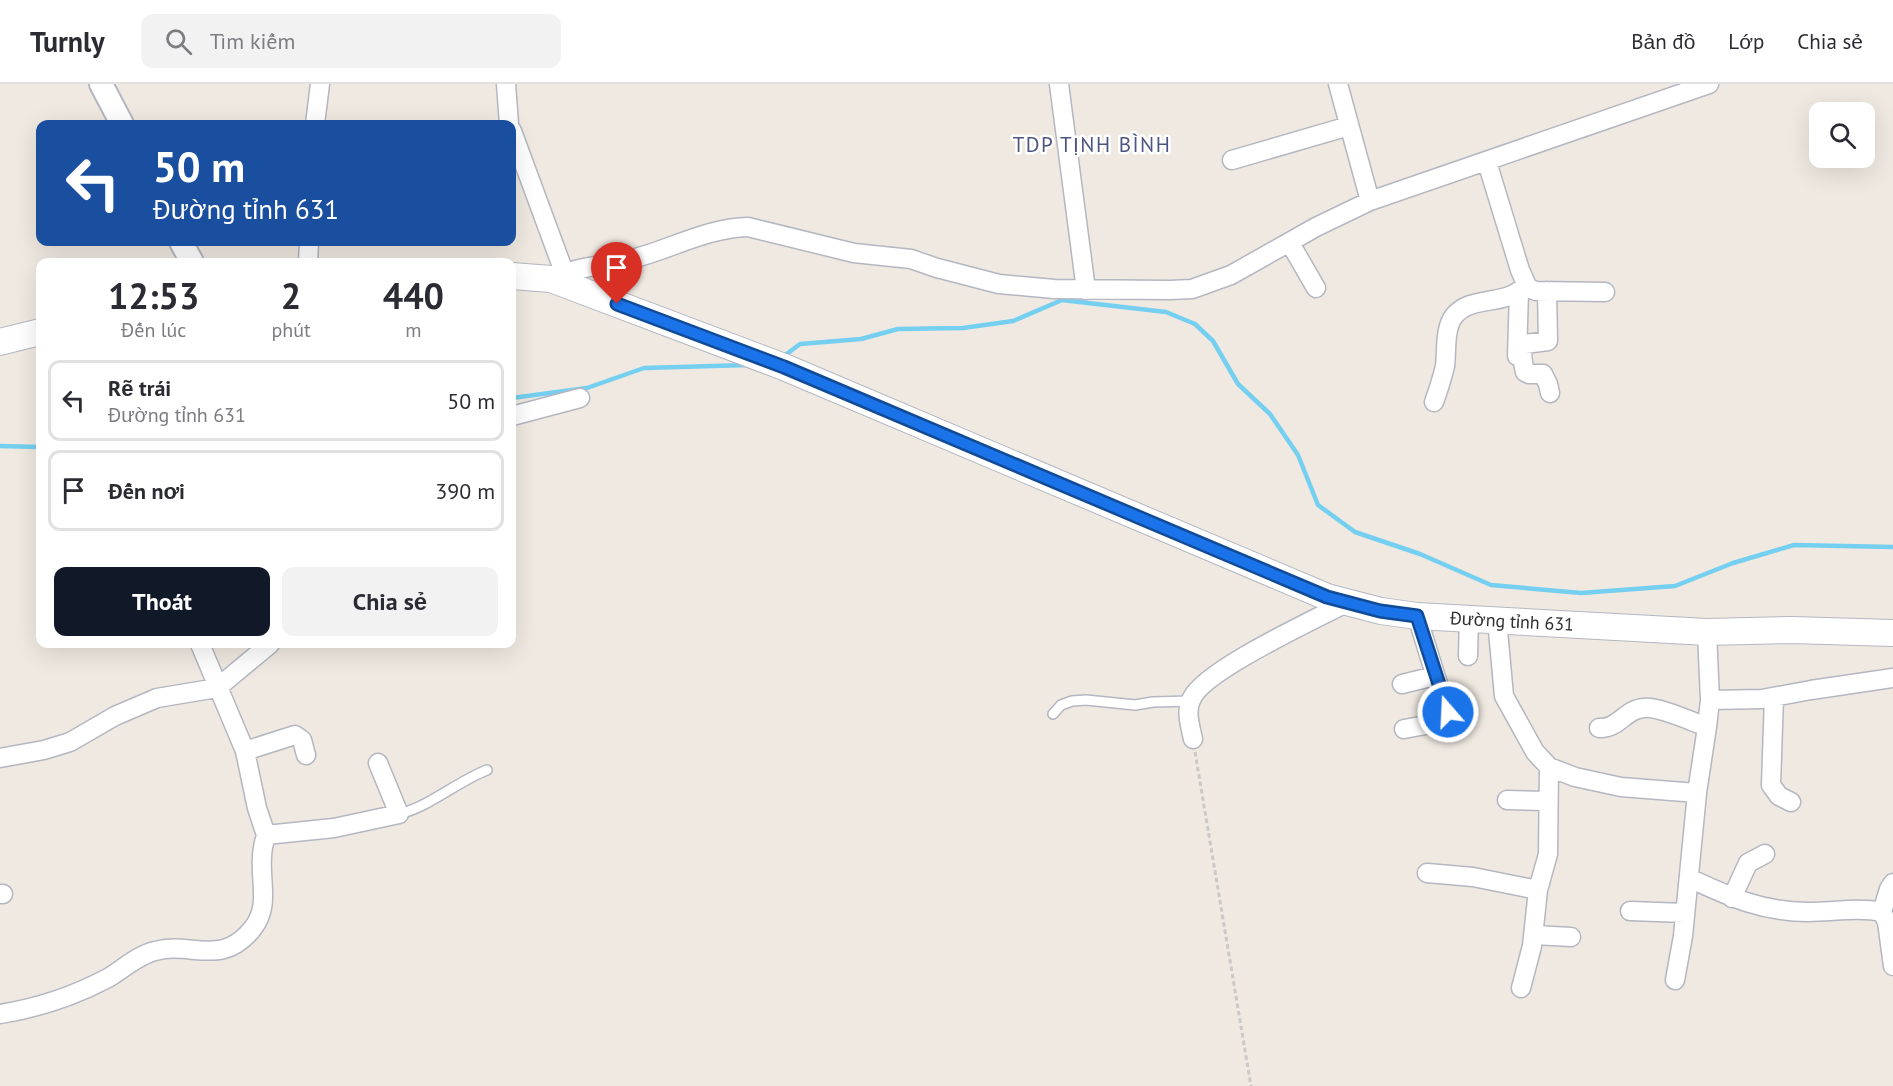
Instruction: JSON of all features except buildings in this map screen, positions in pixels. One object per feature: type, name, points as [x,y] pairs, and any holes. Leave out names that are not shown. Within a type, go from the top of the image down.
[{"type":"main road","name":"Đường tỉnh 631","points":[[516,275],[557,265],[728,347],[784,367],[1237,560],[1326,596],[1380,611],[1417,616],[1707,632],[1791,630],[1893,633]]},
{"type":"main road","points":[[0,342],[36,333]]},
{"type":"street","points":[[101,84],[120,120]]},
{"type":"street","points":[[316,120],[320,84]]},
{"type":"street","points":[[506,84],[509,120]]},
{"type":"street","points":[[1059,84],[1086,290]]},
{"type":"street","points":[[1338,84],[1370,201]]},
{"type":"street","points":[[516,143],[557,265],[646,255],[716,230],[748,228],[854,253],[911,259],[999,284],[1045,289],[1170,290],[1192,288],[1295,252],[1316,227],[1370,201],[1490,172],[1709,84]]},
{"type":"street","points":[[1232,160],[1349,126]]},
{"type":"street","points":[[1490,172],[1522,288],[1517,356]]},
{"type":"street","points":[[1295,252],[1316,288]]},
{"type":"street","points":[[1434,402],[1445,364],[1448,333],[1455,316],[1470,305],[1510,296],[1522,288],[1605,292]]},
{"type":"street","points":[[1547,291],[1548,341],[1523,344],[1522,356],[1525,372],[1543,374],[1550,393]]},
{"type":"street","points":[[516,415],[580,398]]},
{"type":"street","points":[[1193,739],[1189,716],[1190,701],[1198,688],[1326,596]]},
{"type":"street","points":[[1404,729],[1448,719],[1448,712],[1417,616]]},
{"type":"street","points":[[1468,656],[1469,618]]},
{"type":"street","points":[[1497,620],[1504,696],[1535,752],[1549,768],[1575,777],[1621,787],[1696,793]]},
{"type":"street","points":[[1675,980],[1689,878],[1696,793],[1710,700],[1707,632]]},
{"type":"street","points":[[0,1014],[38,1007],[73,994],[98,983],[154,951],[211,952],[235,944],[252,929],[264,901],[261,858],[266,835],[257,808],[245,751],[202,648]]},
{"type":"street","points":[[0,758],[44,750],[70,742],[115,716],[157,698],[217,688],[265,648]]},
{"type":"street","points":[[1402,684],[1435,676]]},
{"type":"street","points":[[1710,700],[1774,697],[1893,678]]},
{"type":"street","points":[[1774,697],[1772,784],[1779,796],[1791,802]]},
{"type":"street","points":[[1599,728],[1608,729],[1615,726],[1624,717],[1644,708],[1654,709],[1707,727]]},
{"type":"street","points":[[245,751],[296,735],[302,740],[306,755]]},
{"type":"street","points":[[266,835],[334,828],[399,814],[378,763]]},
{"type":"street","points":[[1521,988],[1534,935],[1538,890],[1549,844],[1547,801],[1549,768]]},
{"type":"street","points":[[1507,800],[1547,801]]},
{"type":"street","points":[[1732,898],[1748,863],[1765,854]]},
{"type":"street","points":[[1427,873],[1473,877],[1538,890]]},
{"type":"street","points":[[1689,878],[1752,905],[1808,912],[1857,910],[1888,922]]},
{"type":"street","points":[[1893,883],[1889,889],[1888,922],[1893,966]]},
{"type":"street","points":[[1630,911],[1685,913]]},
{"type":"street","points":[[1534,935],[1571,937]]},
{"type":"lane","points":[[1053,714],[1061,705],[1072,701],[1086,700],[1135,705],[1190,701]]},
{"type":"lane","points":[[399,814],[420,807],[460,782],[487,770]]},
{"type":"path","points":[[1193,739],[1251,1086]]},
{"type":"waterway","points":[[784,356],[800,344],[861,339],[898,329],[963,328],[1013,321],[1062,300],[1166,312],[1195,324],[1213,341],[1238,384],[1270,414],[1298,455],[1318,505],[1355,532],[1420,554],[1491,585],[1581,593],[1675,586],[1733,563],[1794,545],[1893,547]]},
{"type":"waterway","points":[[516,397],[587,388],[644,368],[748,365]]},
{"type":"waterway","points":[[0,446],[36,447]]},
{"type":"district","name":"TDP TỊNH BÌNH","points":[[1092,144]]},
{"type":"route","points":[[617,304],[784,367],[1327,597],[1380,611],[1417,616],[1448,712]]}]
